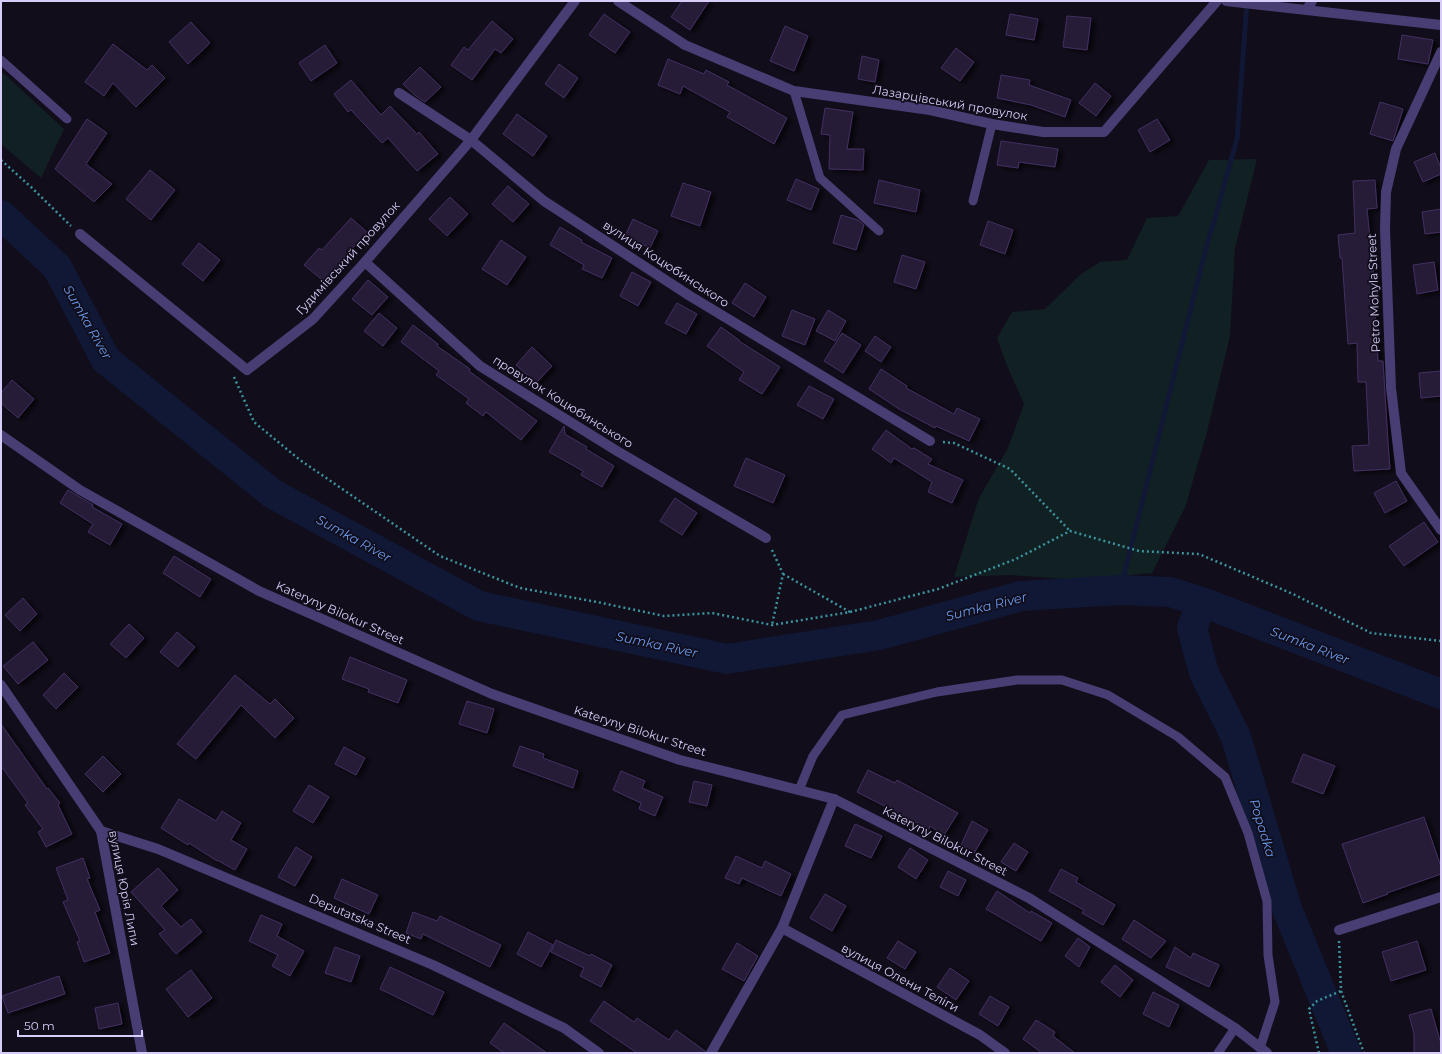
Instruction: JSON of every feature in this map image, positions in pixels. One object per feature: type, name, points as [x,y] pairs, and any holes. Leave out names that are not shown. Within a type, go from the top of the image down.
[{"type":"street","name":"Гудимівський провулок","points":[[80,234],[246,370],[314,319],[365,262],[471,140],[575,1]]},
{"type":"street","name":"Лазарцівський провулок","points":[[618,1],[685,45],[794,91],[930,110],[992,124],[1043,132],[1104,132],[1217,1]]},
{"type":"street","points":[[1230,1],[1263,5],[1309,5],[1441,25]]},
{"type":"street","name":"Petro Mohyla Street","points":[[1441,52],[1396,149],[1386,192],[1385,229],[1391,388],[1400,473],[1441,530]]},
{"type":"street","name":"вулиця Коцюбинського","points":[[399,93],[471,140],[544,201],[690,296],[930,441]]},
{"type":"street","name":"провулок Коцюбинського","points":[[365,262],[480,366],[617,451],[766,538]]},
{"type":"street","name":"Kateryny Bilokur Street","points":[[1,435],[80,490],[259,591],[492,694],[680,760],[834,799],[1029,898],[1235,1028],[1263,1050]]},
{"type":"street","name":"вулиця Юрія Липи","points":[[1,685],[101,831],[142,1053]]},
{"type":"street","points":[[711,1053],[782,928],[834,799]]},
{"type":"street","name":"Deputatska Street","points":[[101,831],[158,849],[434,964],[564,1028],[598,1053]]},
{"type":"street","points":[[1339,930],[1441,897]]},
{"type":"street","name":"вулиця Олени Теліги","points":[[782,928],[980,1035],[1005,1053]]},
{"type":"lane","points":[[1,60],[67,119]]},
{"type":"lane","points":[[794,91],[820,178],[879,231]]},
{"type":"lane","points":[[973,201],[992,124]]},
{"type":"lane","points":[[799,790],[813,756],[842,715],[937,692],[1017,680],[1062,680],[1108,695],[1178,737],[1225,777],[1248,834],[1266,901],[1268,955],[1276,1002],[1263,1050]]},
{"type":"lane","points":[[1218,1053],[1235,1028]]},
{"type":"path","points":[[1,160],[80,234]]},
{"type":"path","points":[[233,374],[254,422],[300,460],[440,556],[520,588],[664,616],[712,613],[772,625],[850,612],[938,589],[1016,559],[1070,531]]},
{"type":"path","points":[[930,441],[954,443],[1010,469],[1070,531],[1139,551],[1199,554],[1293,594],[1371,633],[1441,641]]},
{"type":"path","points":[[766,538],[783,574],[850,612]]},
{"type":"path","points":[[772,625],[783,574]]},
{"type":"path","points":[[1339,930],[1341,991],[1364,1053]]},
{"type":"path","points":[[1319,1053],[1309,1009],[1317,1000],[1341,991]]},
{"type":"shaded area","points":[[1,71],[64,129],[41,178],[1,144]]},
{"type":"shaded area","points":[[1257,159],[1235,248],[1230,336],[1207,432],[1186,505],[1152,573],[1080,580],[1010,575],[954,577],[979,498],[1008,448],[1024,404],[1007,366],[997,338],[1012,312],[1045,309],[1081,274],[1100,262],[1127,260],[1147,218],[1178,216],[1209,160]]},
{"type":"building","points":[[682,1],[709,1],[690,30],[671,17]]},
{"type":"building","points":[[604,14],[630,32],[615,53],[589,35]]},
{"type":"building","points":[[1010,14],[1038,19],[1034,40],[1006,35]]},
{"type":"building","points":[[1067,16],[1091,18],[1087,50],[1063,47]]},
{"type":"building","points":[[492,21],[513,39],[501,53],[495,49],[472,80],[451,65],[464,47],[468,50]]},
{"type":"building","points":[[191,22],[210,43],[188,64],[169,42]]},
{"type":"building","points":[[785,26],[808,36],[794,71],[770,61]]},
{"type":"building","points":[[1402,35],[1433,40],[1428,64],[1398,59]]},
{"type":"building","points":[[113,44],[147,70],[152,65],[165,78],[136,107],[113,83],[104,96],[85,82]]},
{"type":"building","points":[[325,45],[337,63],[311,81],[299,63]]},
{"type":"building","points":[[956,48],[974,62],[960,81],[941,68]]},
{"type":"building","points":[[862,56],[879,60],[875,82],[858,79]]},
{"type":"building","points":[[668,59],[704,74],[706,70],[729,82],[727,85],[787,118],[774,144],[727,117],[730,112],[683,86],[680,94],[658,85]]},
{"type":"building","points":[[559,64],[578,78],[564,98],[545,84]]},
{"type":"building","points":[[420,67],[441,87],[425,102],[403,84]]},
{"type":"building","points":[[1001,75],[1030,80],[1029,85],[1071,100],[1065,117],[1031,105],[997,98]]},
{"type":"building","points":[[351,80],[381,115],[390,106],[417,134],[419,132],[438,154],[417,171],[388,138],[382,143],[351,110],[348,112],[334,94]]},
{"type":"building","points":[[1095,83],[1111,96],[1096,116],[1079,103]]},
{"type":"building","points":[[1380,102],[1403,109],[1393,141],[1370,134]]},
{"type":"building","points":[[825,108],[853,112],[847,149],[864,149],[863,170],[829,169],[830,135],[821,134]]},
{"type":"building","points":[[517,114],[547,136],[533,156],[503,134]]},
{"type":"building","points":[[87,119],[107,133],[86,164],[112,184],[94,202],[55,169]]},
{"type":"building","points":[[1157,119],[1170,140],[1150,152],[1138,130]]},
{"type":"building","points":[[1001,141],[1058,149],[1055,167],[1019,162],[1018,168],[997,165]]},
{"type":"building","points":[[1435,153],[1441,168],[1441,174],[1423,182],[1414,162]]},
{"type":"building","points":[[150,170],[175,190],[151,220],[126,199]]},
{"type":"building","points":[[796,179],[819,189],[811,210],[787,200]]},
{"type":"building","points":[[879,180],[920,190],[916,212],[874,203]]},
{"type":"building","points":[[1375,180],[1377,208],[1367,209],[1374,278],[1376,278],[1378,297],[1374,297],[1378,361],[1383,361],[1390,469],[1354,471],[1352,446],[1369,445],[1366,382],[1358,382],[1357,343],[1348,344],[1342,258],[1340,258],[1338,235],[1355,233],[1353,181]]},
{"type":"building","points":[[683,183],[711,192],[700,226],[671,216]]},
{"type":"building","points":[[508,186],[529,204],[513,222],[492,204]]},
{"type":"building","points":[[450,197],[468,214],[447,236],[429,219]]},
{"type":"building","points":[[1441,209],[1441,232],[1425,234],[1422,212]]},
{"type":"building","points":[[841,215],[858,220],[864,225],[856,250],[833,243]]},
{"type":"building","points":[[351,218],[367,232],[338,264],[340,266],[326,283],[304,265],[319,248],[322,250]]},
{"type":"building","points":[[633,219],[658,231],[650,248],[625,236]]},
{"type":"building","points":[[988,221],[1013,230],[1005,254],[980,245]]},
{"type":"building","points":[[560,227],[582,240],[581,242],[612,258],[602,278],[582,269],[584,265],[550,245]]},
{"type":"building","points":[[501,240],[526,257],[507,285],[482,269]]},
{"type":"building","points":[[199,243],[220,260],[203,281],[182,264]]},
{"type":"building","points":[[902,255],[925,262],[916,289],[894,282]]},
{"type":"building","points":[[1434,262],[1438,290],[1417,294],[1413,265]]},
{"type":"building","points":[[632,272],[651,282],[638,306],[620,296]]},
{"type":"building","points":[[368,280],[388,297],[372,315],[352,299]]},
{"type":"building","points":[[745,283],[766,297],[754,317],[732,303]]},
{"type":"building","points":[[677,303],[697,314],[686,334],[665,323]]},
{"type":"building","points":[[792,310],[815,319],[805,345],[782,336]]},
{"type":"building","points":[[828,310],[846,321],[835,341],[816,331]]},
{"type":"building","points":[[379,313],[397,328],[383,346],[364,331]]},
{"type":"building","points":[[413,325],[438,344],[437,346],[470,369],[469,371],[537,421],[521,440],[486,412],[483,416],[466,403],[469,399],[436,375],[439,371],[401,342]]},
{"type":"building","points":[[721,327],[739,341],[780,367],[762,394],[739,380],[744,372],[707,346]]},
{"type":"building","points":[[842,333],[861,345],[843,373],[824,361]]},
{"type":"building","points":[[875,336],[891,347],[881,362],[865,351]]},
{"type":"building","points":[[532,347],[552,366],[536,383],[516,365]]},
{"type":"building","points":[[881,369],[907,386],[906,388],[954,414],[957,408],[980,419],[969,441],[936,426],[935,428],[899,409],[869,389]]},
{"type":"building","points":[[1441,371],[1441,396],[1421,398],[1419,373]]},
{"type":"building","points":[[12,380],[34,399],[18,418],[1,403],[1,393]]},
{"type":"building","points":[[809,386],[834,399],[823,419],[797,405]]},
{"type":"building","points":[[564,426],[565,434],[614,466],[602,487],[581,475],[583,471],[549,452]]},
{"type":"building","points":[[886,430],[912,449],[914,448],[932,459],[928,464],[963,480],[952,503],[928,492],[932,482],[894,458],[891,463],[872,449]]},
{"type":"building","points":[[746,458],[785,475],[773,503],[734,486]]},
{"type":"building","points":[[1396,481],[1407,501],[1385,513],[1374,493]]},
{"type":"building","points":[[68,490],[93,505],[92,507],[122,524],[110,545],[88,532],[93,524],[60,503]]},
{"type":"building","points":[[675,498],[697,513],[682,535],[660,521]]},
{"type":"building","points":[[1424,522],[1438,542],[1404,566],[1389,546]]},
{"type":"building","points":[[174,556],[211,579],[200,597],[163,573]]},
{"type":"building","points":[[23,598],[37,614],[20,631],[5,615]]},
{"type":"building","points":[[129,624],[144,638],[126,658],[110,644]]},
{"type":"building","points":[[177,632],[195,647],[178,667],[160,652]]},
{"type":"building","points":[[33,642],[48,660],[18,684],[3,666]]},
{"type":"building","points":[[350,657],[407,680],[398,703],[368,692],[369,689],[342,679]]},
{"type":"building","points":[[64,673],[78,687],[56,709],[43,695]]},
{"type":"building","points":[[235,675],[270,704],[275,699],[294,718],[275,738],[241,705],[196,759],[177,744]]},
{"type":"building","points":[[467,701],[494,709],[487,733],[459,724]]},
{"type":"building","points":[[1,724],[47,789],[48,788],[60,803],[58,805],[72,834],[46,847],[38,832],[43,829],[25,805],[28,803],[1,766]]},
{"type":"building","points":[[520,746],[544,754],[543,758],[578,771],[573,788],[513,766]]},
{"type":"building","points":[[344,747],[365,758],[356,775],[335,764]]},
{"type":"building","points":[[1303,754],[1335,766],[1323,794],[1292,782]]},
{"type":"building","points":[[103,756],[121,774],[103,792],[85,774]]},
{"type":"building","points":[[868,770],[895,783],[897,780],[958,813],[944,835],[930,826],[929,829],[857,792]]},
{"type":"building","points":[[621,771],[645,781],[642,788],[663,797],[655,816],[639,809],[641,803],[613,790]]},
{"type":"building","points":[[694,781],[712,785],[707,806],[689,802]]},
{"type":"building","points":[[309,785],[329,797],[313,823],[293,811]]},
{"type":"building","points":[[179,799],[216,821],[222,811],[241,823],[231,840],[247,849],[235,870],[217,861],[189,843],[188,845],[161,828]]},
{"type":"building","points":[[1424,817],[1441,867],[1441,874],[1363,903],[1342,844]]},
{"type":"building","points":[[972,821],[988,830],[974,853],[961,845]]},
{"type":"building","points":[[855,824],[882,836],[871,858],[845,846]]},
{"type":"building","points":[[1014,843],[1028,852],[1016,871],[1001,862]]},
{"type":"building","points":[[296,847],[312,857],[295,886],[278,877]]},
{"type":"building","points":[[910,848],[928,860],[916,879],[898,867]]},
{"type":"building","points":[[736,856],[762,868],[765,861],[791,874],[781,896],[742,878],[739,884],[725,878]]},
{"type":"building","points":[[83,858],[90,878],[87,879],[100,910],[95,912],[110,953],[84,962],[77,942],[80,941],[63,902],[68,900],[56,868]]},
{"type":"building","points":[[158,868],[178,890],[161,906],[181,927],[191,919],[202,932],[176,954],[159,934],[165,930],[131,892]]},
{"type":"building","points":[[1061,869],[1078,878],[1076,882],[1115,905],[1103,925],[1082,913],[1084,910],[1049,891]]},
{"type":"building","points":[[948,871],[966,880],[958,896],[940,887]]},
{"type":"building","points":[[342,879],[378,895],[369,914],[334,898]]},
{"type":"building","points":[[997,891],[1030,913],[1031,911],[1052,923],[1041,941],[986,909]]},
{"type":"building","points":[[825,894],[846,906],[832,931],[810,918]]},
{"type":"building","points":[[413,912],[437,921],[440,916],[501,945],[490,967],[423,934],[421,939],[406,933]]},
{"type":"building","points":[[261,915],[282,924],[277,936],[304,951],[290,976],[272,966],[278,955],[249,941]]},
{"type":"building","points":[[1134,920],[1166,941],[1151,958],[1122,939]]},
{"type":"building","points":[[528,932],[553,945],[541,967],[517,954]]},
{"type":"building","points":[[1078,938],[1090,947],[1079,967],[1065,956]]},
{"type":"building","points":[[556,940],[590,956],[591,954],[612,965],[601,987],[580,976],[584,968],[551,952]]},
{"type":"building","points":[[898,941],[916,952],[905,969],[887,958]]},
{"type":"building","points":[[1417,941],[1426,970],[1391,981],[1382,952]]},
{"type":"building","points":[[737,943],[758,956],[744,981],[722,969]]},
{"type":"building","points":[[335,947],[360,956],[351,982],[325,973]]},
{"type":"building","points":[[1175,947],[1191,958],[1193,953],[1219,965],[1209,987],[1166,967]]},
{"type":"building","points":[[1115,965],[1133,980],[1120,997],[1101,982]]},
{"type":"building","points":[[390,967],[444,992],[433,1015],[380,989]]},
{"type":"building","points":[[950,968],[969,981],[956,1000],[937,987]]},
{"type":"building","points":[[191,970],[212,998],[188,1017],[166,989]]},
{"type":"building","points":[[59,976],[65,994],[8,1013],[2,996]]},
{"type":"building","points":[[1153,992],[1179,1005],[1169,1027],[1143,1014]]},
{"type":"building","points":[[990,996],[1009,1007],[998,1026],[979,1014]]},
{"type":"building","points":[[604,1001],[634,1022],[637,1018],[669,1040],[676,1030],[705,1051],[705,1053],[637,1053],[590,1021]]},
{"type":"building","points":[[118,1003],[122,1024],[99,1029],[95,1008]]},
{"type":"building","points":[[1431,1009],[1441,1044],[1441,1053],[1414,1053],[1414,1034],[1409,1015]]},
{"type":"building","points":[[1036,1020],[1055,1032],[1053,1036],[1075,1053],[1042,1053],[1023,1039]]},
{"type":"building","points":[[504,1023],[547,1053],[504,1053],[490,1043]]},
{"type":"waterway","points":[[1120,590],[1203,260],[1237,139],[1247,2]]},
{"type":"waterway","name":"Sumka River","points":[[1,215],[57,267],[106,360],[273,494],[479,606],[727,659],[879,635],[1021,596],[1120,590],[1170,592],[1202,602],[1441,694]]},
{"type":"waterway","name":"Popadka","points":[[1202,602],[1192,628],[1204,673],[1236,737],[1287,909],[1346,1053]]}]
